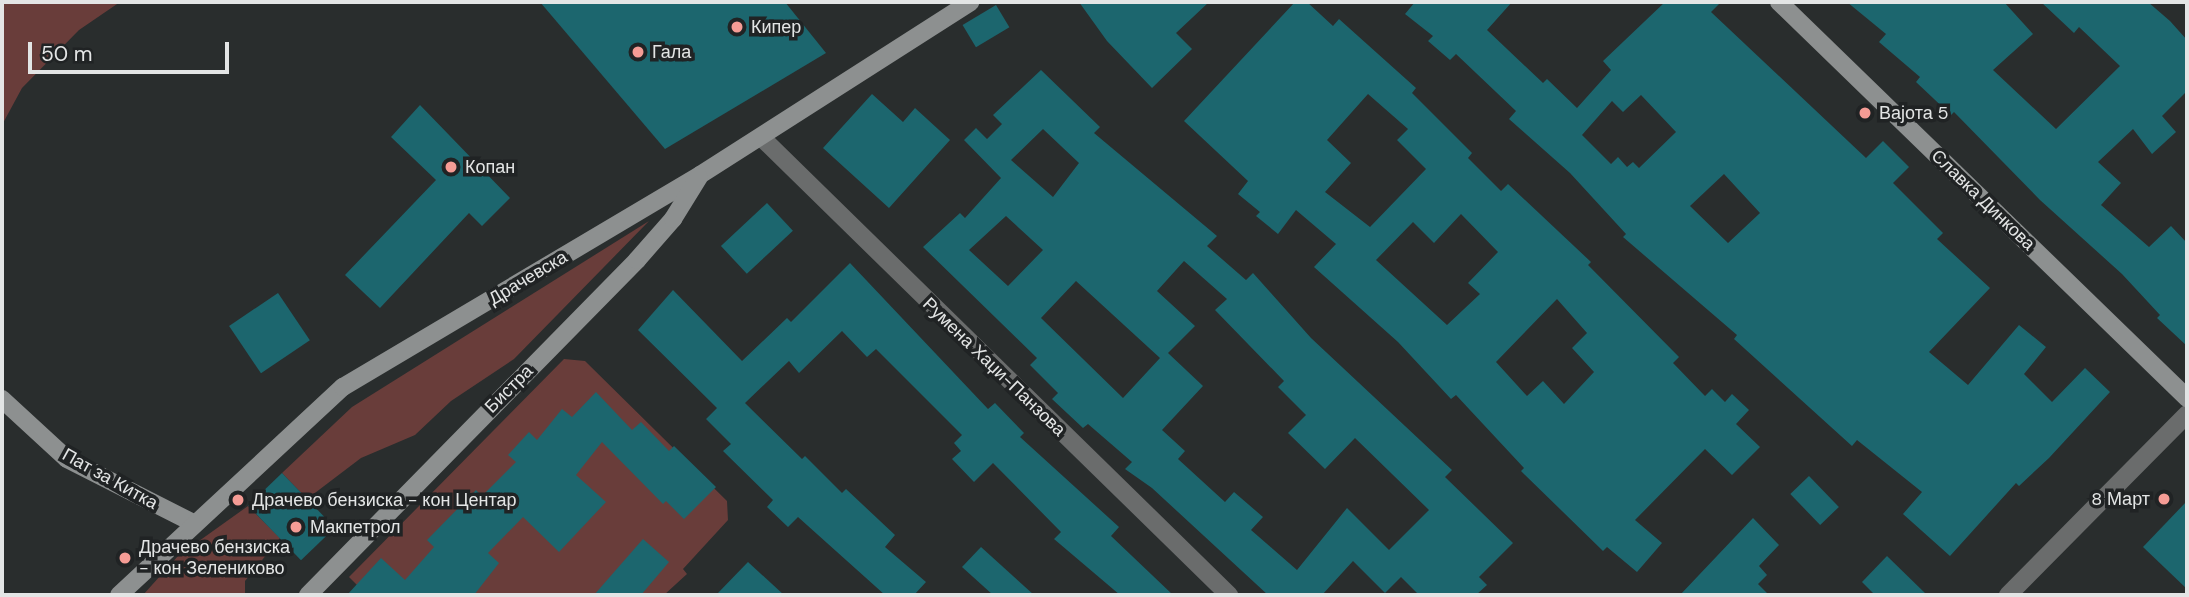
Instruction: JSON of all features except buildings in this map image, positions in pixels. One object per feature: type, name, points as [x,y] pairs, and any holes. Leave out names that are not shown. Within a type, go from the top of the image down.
[{"type":"street","name":"Драчевска","points":[[119,595],[193,523],[344,387],[700,175],[970,2]]},
{"type":"street","name":"Славка Динкова","points":[[1779,2],[2187,398]]},
{"type":"street","name":"Румена Хаџи-Панзова","points":[[761,137],[1229,595]]},
{"type":"street","name":"Бистра","points":[[308,595],[637,260],[673,219],[700,175]]},
{"type":"street","name":"Пат за Китка","points":[[2,399],[67,459],[193,523]]},
{"type":"street","points":[[2008,595],[2187,414]]},
{"type":"shaded area","points":[[2,2],[120,2],[79,30],[22,88],[2,125]]},
{"type":"shaded area","points":[[649,221],[514,359],[451,401],[415,435],[361,458],[307,499],[282,473],[352,407]]},
{"type":"shaded area","points":[[564,359],[585,361],[727,501],[728,520],[683,569],[687,574],[664,595],[367,595],[349,577]]},
{"type":"shaded area","points":[[248,506],[280,538],[245,581],[245,595],[143,595],[178,556]]},
{"type":"place","name":"Кипер","points":[[737,27]]},
{"type":"place","name":"Гала","points":[[638,52]]},
{"type":"place","name":"Вајота 5","points":[[1865,113]]},
{"type":"place","name":"Копан","points":[[451,167]]},
{"type":"place","name":"8 Март","points":[[2164,499]]},
{"type":"place","name":"Драчево бензиска - кон Центар","points":[[238,500]]},
{"type":"place","name":"Макпетрол","points":[[296,527]]},
{"type":"place","name":"Драчево бензиска - кон Зелениково","points":[[125,558]]}]
